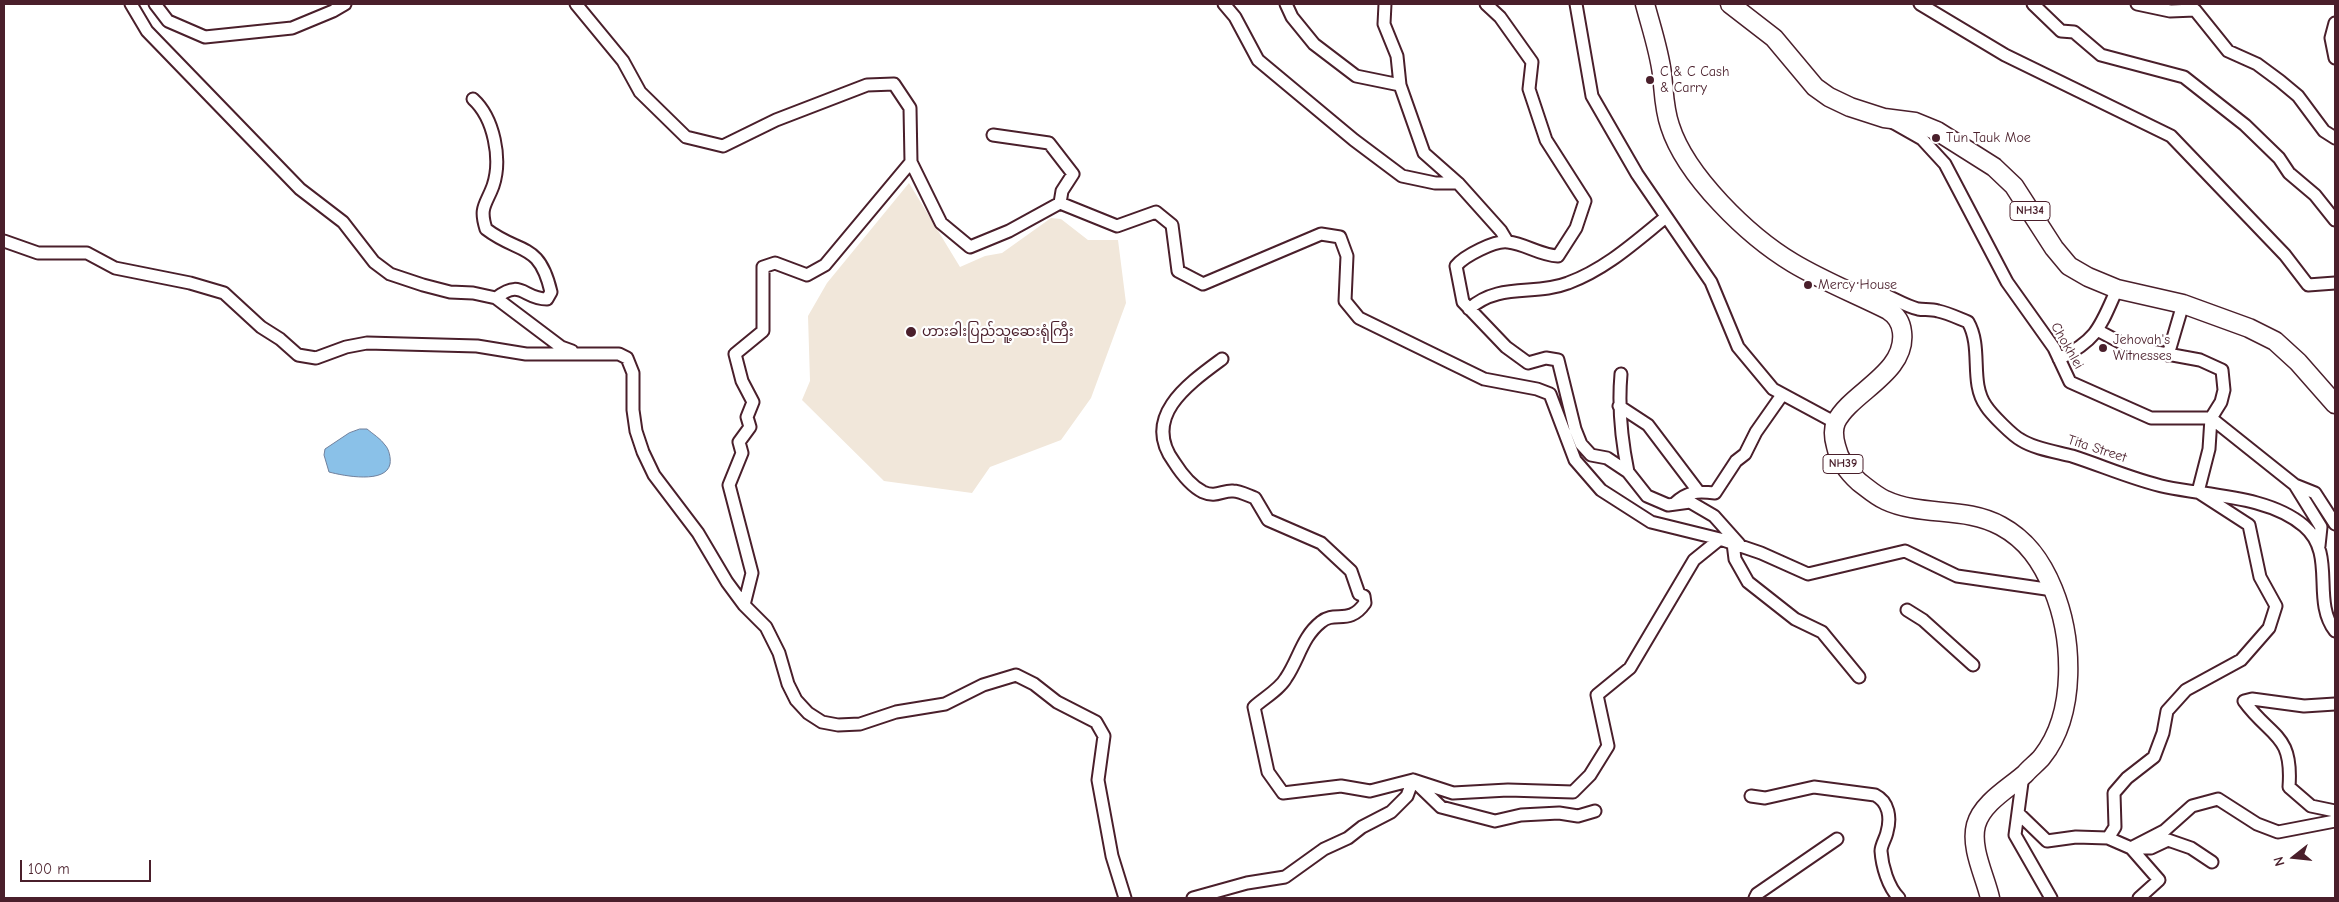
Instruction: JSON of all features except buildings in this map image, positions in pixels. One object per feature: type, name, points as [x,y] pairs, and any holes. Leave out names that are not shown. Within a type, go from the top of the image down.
[{"type":"highway","points":[[1645,4],[1662,73],[1667,117],[1675,141],[1693,172],[1728,210],[1790,262],[1829,283],[1850,291],[1895,314],[1902,330],[1903,340],[1901,349],[1890,366],[1836,423]]},
{"type":"highway","name":"NH34","points":[[1730,4],[1774,38],[1815,88],[1850,108],[1884,118],[1915,122],[1937,131],[1994,167],[2014,186],[2054,248],[2069,266],[2088,278],[2117,289],[2182,304],[2249,328],[2275,341],[2312,375],[2335,404]]},
{"type":"highway","name":"NH39","points":[[1836,423],[1834,433],[1835,445],[1842,462],[1869,490],[1883,500],[1894,504],[1961,513],[2000,526],[2020,538],[2031,549],[2054,590],[2067,641],[2068,689],[2059,723],[2042,757],[1986,808],[1977,822],[1976,844],[1990,898]]},
{"type":"street","points":[[131,4],[147,31],[300,189],[343,222],[374,262],[390,274],[424,285],[450,292],[473,293],[496,298],[561,347],[579,353]]},
{"type":"street","points":[[155,4],[168,21],[205,37],[292,28],[345,4]]},
{"type":"street","points":[[566,4],[583,14]]},
{"type":"street","points":[[576,4],[583,14],[606,37],[623,61],[640,92],[686,137],[723,146],[776,120],[867,85],[894,84],[910,108],[911,162],[941,223],[970,248],[1009,231],[1060,203]]},
{"type":"street","points":[[1224,4],[1235,17],[1258,60],[1354,140],[1402,176],[1435,183],[1458,183]]},
{"type":"street","points":[[1286,4],[1292,17],[1314,44],[1356,76],[1400,85]]},
{"type":"street","points":[[1385,4],[1384,24],[1397,56],[1400,85],[1424,153],[1458,183],[1507,241],[1545,256],[1558,256],[1576,228],[1585,201],[1546,140],[1529,89],[1532,62],[1500,17],[1486,4]]},
{"type":"street","points":[[1576,4],[1592,96],[1637,174],[1711,282],[1738,347],[1772,390],[1836,423]]},
{"type":"street","points":[[1920,4],[2005,55],[2171,136],[2285,255],[2308,285],[2335,283]]},
{"type":"street","points":[[2033,4],[2061,31],[2074,32],[2101,55],[2184,77],[2245,126],[2279,158],[2289,173],[2315,195],[2335,220]]},
{"type":"street","points":[[2137,4],[2170,11],[2195,10],[2228,51],[2257,64],[2280,81],[2298,96],[2324,131],[2335,138]]},
{"type":"street","points":[[2335,23],[2331,38],[2335,58]]},
{"type":"street","points":[[473,99],[489,124],[497,153],[493,185],[484,202],[483,220],[486,230],[535,256],[547,276],[551,292],[547,300],[541,300],[523,290],[512,288],[496,298]]},
{"type":"street","name":"Chokhlei","points":[[1884,118],[1922,139],[1945,164],[2007,282],[2054,348],[2070,382],[2151,418],[2211,418]]},
{"type":"street","points":[[993,135],[1049,144],[1073,174],[1062,191],[1060,203]]},
{"type":"street","points":[[744,605],[752,573],[729,485],[742,453],[739,442],[750,427],[747,417],[753,402],[742,381],[735,354],[763,331],[763,267],[775,263],[806,275],[825,265],[911,162]]},
{"type":"street","points":[[1060,203],[1117,226],[1156,212],[1172,225],[1178,271],[1204,284],[1321,234],[1340,237],[1347,256],[1345,301],[1359,318],[1484,379],[1537,388],[1550,394],[1575,460],[1601,490],[1651,522],[1737,544],[1808,574],[1905,551],[1957,576],[2054,590]]},
{"type":"street","points":[[1469,308],[1476,302],[1495,294],[1556,287],[1575,280],[1605,266],[1666,217]]},
{"type":"street","points":[[4,241],[38,253],[87,253],[115,268],[190,282],[224,292],[261,327],[280,339],[298,355],[322,357],[346,347],[367,343],[477,346],[526,354],[619,354],[627,358],[633,373],[633,410],[642,452],[654,475],[698,533],[727,582],[744,605],[766,627],[796,700],[808,713],[822,722],[838,725],[860,724],[896,712],[945,704],[983,685],[1016,675],[1034,684],[1057,702],[1096,722],[1104,736],[1098,780],[1112,856],[1125,898]]},
{"type":"street","points":[[1507,241],[1470,253],[1456,266],[1463,302],[1506,347],[1528,363],[1546,358],[1558,360],[1575,429],[1581,444],[1591,455],[1607,458],[1628,472],[1647,496],[1668,504],[1690,502],[1714,516],[1737,544],[1736,559],[1748,582],[1795,619],[1822,632],[1859,677]]},
{"type":"street","name":"Tita Street","points":[[1850,291],[1859,288],[1866,289],[1917,308],[1938,311],[1968,322],[1976,342],[1980,391],[1986,406],[2022,440],[2165,487],[2228,496],[2284,513],[2304,526],[2319,546],[2324,566],[2324,605],[2335,631]]},
{"type":"street","points":[[2059,359],[2090,340],[2097,330],[2117,289]]},
{"type":"street","points":[[2168,355],[2182,304]]},
{"type":"street","points":[[2097,330],[2129,347],[2200,360],[2222,370],[2224,390],[2221,402],[2211,418],[2210,449],[2198,492],[2249,525],[2260,577],[2276,606],[2269,628],[2241,660],[2186,690],[2167,711],[2163,733],[2154,757],[2127,778],[2114,794],[2115,827],[2108,838]]},
{"type":"street","points":[[1222,358],[1204,372],[1167,408],[1162,427],[1164,449],[1185,477],[1204,492],[1216,495],[1233,491],[1255,498],[1268,520],[1320,542],[1351,571],[1359,594],[1364,596],[1365,603],[1353,615],[1331,618],[1321,622],[1305,638],[1286,680],[1254,707],[1268,772],[1283,793],[1341,786],[1370,791],[1413,780],[1453,793],[1508,790],[1573,792],[1590,775],[1608,746],[1597,695],[1630,668],[1694,560],[1720,539]]},
{"type":"street","points":[[1621,374],[1618,406],[1620,436],[1628,472]]},
{"type":"street","points":[[1674,504],[1685,494],[1698,491],[1715,493],[1736,461],[1745,454],[1756,432],[1782,394]]},
{"type":"street","points":[[1618,406],[1648,425],[1698,491]]},
{"type":"street","points":[[2211,418],[2295,485],[2315,493],[2335,524]]},
{"type":"street","points":[[2295,485],[2321,527],[2319,546]]},
{"type":"street","points":[[1907,610],[1923,620],[1973,665]]},
{"type":"street","points":[[2335,704],[2304,706],[2252,699],[2244,701],[2252,712],[2277,735],[2289,754],[2290,788],[2311,806],[2335,811]]},
{"type":"street","points":[[2023,775],[2015,835],[2046,894],[2051,898]]},
{"type":"street","points":[[1413,780],[1442,807],[1495,821],[1521,815],[1559,813],[1578,816],[1595,811]]},
{"type":"street","points":[[1193,898],[1247,883],[1285,877],[1324,849],[1348,838],[1362,827],[1391,812],[1407,796],[1413,780]]},
{"type":"street","points":[[1751,796],[1766,798],[1814,787],[1854,794],[1875,795],[1882,799],[1890,814],[1887,832],[1881,849],[1894,895]]},
{"type":"street","points":[[2131,848],[2164,832],[2192,806],[2218,800],[2257,824],[2278,832],[2335,821]]},
{"type":"street","points":[[2018,813],[2047,841],[2076,837],[2108,838],[2131,848],[2151,848],[2168,840],[2191,848],[2212,862]]},
{"type":"street","points":[[1754,898],[1757,894],[1837,839]]},
{"type":"street","points":[[2131,848],[2159,880],[2139,898]]},
{"type":"shaded area","points":[[909,183],[960,267],[985,256],[1002,253],[1051,218],[1061,219],[1088,240],[1118,240],[1126,303],[1091,398],[1061,440],[990,467],[972,493],[884,481],[802,400],[810,381],[808,316],[827,283]]},
{"type":"water","points":[[360,429],[367,429],[389,451],[390,464],[387,470],[381,474],[364,477],[329,472],[324,455],[325,449],[349,433]]},
{"type":"place","name":"C & C Cash & Carry","points":[[1650,80]]},
{"type":"place","name":"Tun Tauk Moe","points":[[1936,138]]},
{"type":"place","name":"Mercy House","points":[[1808,285]]},
{"type":"place","name":"ဟားခါးပြည်သူ့ဆေးရုံကြီး","points":[[911,332]]},
{"type":"place","name":"Jehovah's Witnesses","points":[[2103,348]]}]
